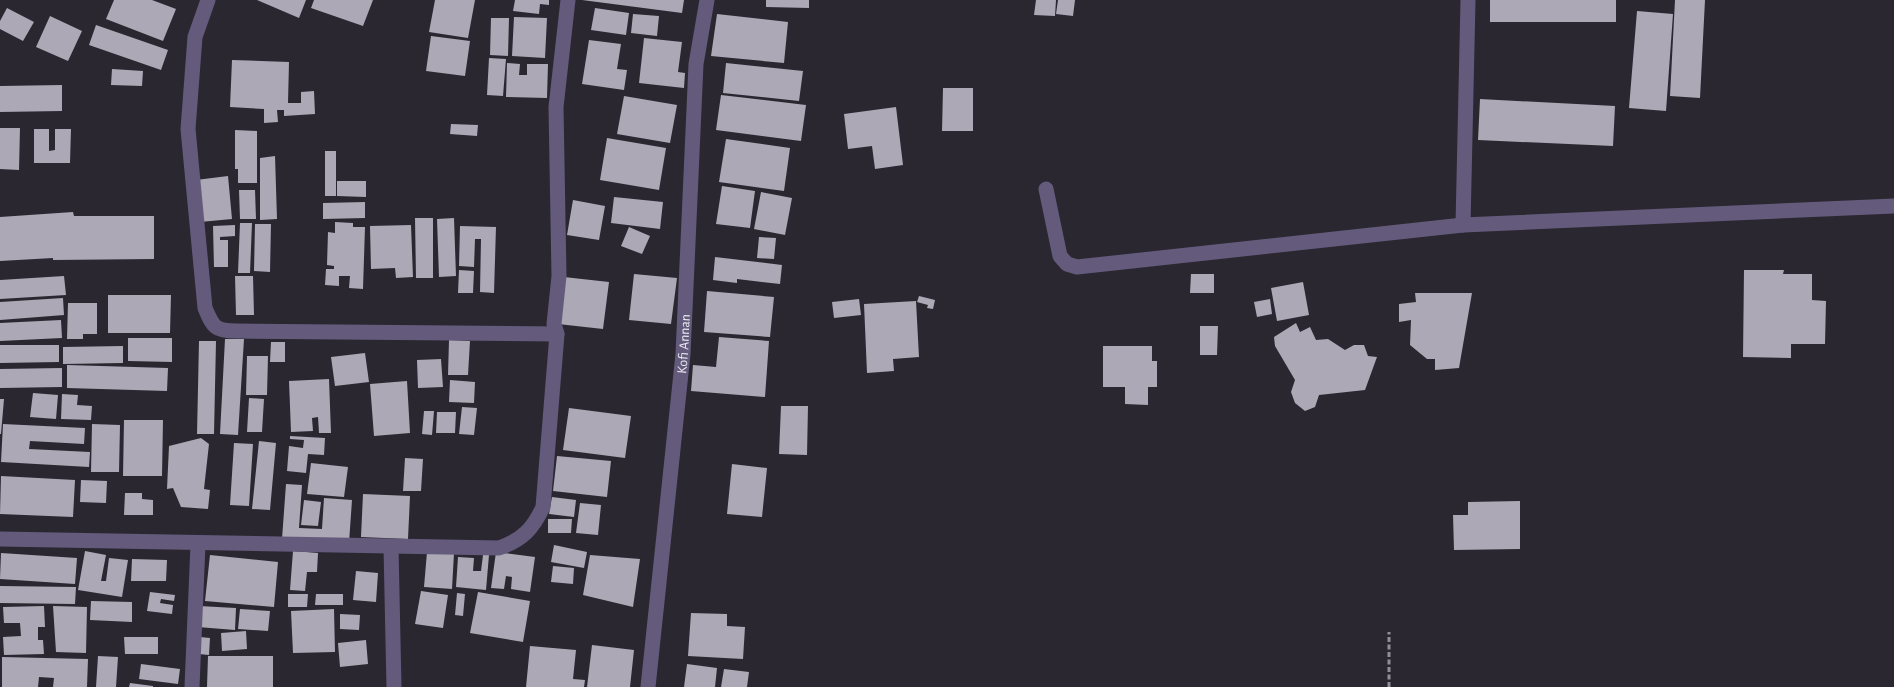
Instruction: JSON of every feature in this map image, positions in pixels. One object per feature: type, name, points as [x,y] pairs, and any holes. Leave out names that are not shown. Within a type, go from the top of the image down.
[{"type":"street","points":[[208,0],[195,37],[188,129],[205,308],[211,323],[220,331],[557,334]]},
{"type":"street","points":[[0,539],[499,548],[513,543],[535,523],[542,507],[557,334],[554,324],[559,276],[556,107],[568,0]]},
{"type":"street","name":"Kofi Annan","points":[[648,687],[683,354],[696,64],[707,0]]},
{"type":"street","points":[[1463,225],[1468,0]]},
{"type":"street","points":[[1046,189],[1060,256],[1067,264],[1077,267],[1463,225],[1894,206]]},
{"type":"street","points":[[192,687],[198,544]]},
{"type":"street","points":[[391,546],[394,687]]},
{"type":"path","points":[[1389,632],[1389,687]]},
{"type":"building","points":[[114,0],[152,0],[176,9],[163,41],[106,19]]},
{"type":"building","points":[[257,0],[306,0],[299,18]]},
{"type":"building","points":[[314,0],[373,0],[363,26],[311,8]]},
{"type":"building","points":[[435,0],[475,0],[468,38],[429,32]]},
{"type":"building","points":[[515,0],[549,0],[549,5],[540,4],[539,14],[513,11]]},
{"type":"building","points":[[582,0],[684,0],[682,13]]},
{"type":"building","points":[[766,0],[809,0],[809,8],[766,7]]},
{"type":"building","points":[[1036,0],[1056,0],[1055,16],[1034,15]]},
{"type":"building","points":[[1058,0],[1075,0],[1073,16],[1056,14]]},
{"type":"building","points":[[1490,0],[1616,0],[1616,22],[1490,22]]},
{"type":"building","points":[[1675,0],[1705,0],[1700,98],[1670,96]]},
{"type":"building","points":[[7,8],[34,22],[23,41],[0,29],[0,21]]},
{"type":"building","points":[[595,8],[629,13],[626,35],[591,30]]},
{"type":"building","points":[[1637,11],[1673,14],[1666,111],[1629,108]]},
{"type":"building","points":[[633,14],[659,16],[657,36],[631,33]]},
{"type":"building","points":[[717,14],[788,22],[784,63],[711,56]]},
{"type":"building","points":[[50,16],[82,31],[68,61],[36,47]]},
{"type":"building","points":[[514,17],[547,18],[545,58],[512,56]]},
{"type":"building","points":[[491,18],[509,18],[508,56],[490,55]]},
{"type":"building","points":[[96,25],[168,50],[161,70],[89,45]]},
{"type":"building","points":[[431,36],[470,41],[465,76],[426,71]]},
{"type":"building","points":[[644,38],[682,42],[678,72],[685,73],[684,88],[639,83]]},
{"type":"building","points":[[589,40],[621,44],[617,69],[627,70],[624,90],[582,84]]},
{"type":"building","points":[[489,58],[506,59],[503,96],[487,95]]},
{"type":"building","points":[[232,60],[289,62],[288,103],[301,103],[301,92],[314,91],[315,114],[284,116],[284,110],[277,110],[278,122],[264,123],[264,109],[230,107]]},
{"type":"building","points":[[507,63],[520,64],[519,75],[527,75],[527,64],[548,64],[547,98],[506,97]]},
{"type":"building","points":[[726,63],[803,71],[799,101],[723,93]]},
{"type":"building","points":[[112,69],[143,71],[142,86],[111,85]]},
{"type":"building","points":[[62,85],[62,111],[0,112],[0,86]]},
{"type":"building","points":[[943,88],[973,88],[973,131],[942,131]]},
{"type":"building","points":[[721,95],[806,105],[801,141],[716,130]]},
{"type":"building","points":[[624,96],[677,105],[670,143],[617,134]]},
{"type":"building","points":[[1480,99],[1615,106],[1613,146],[1478,140]]},
{"type":"building","points":[[896,107],[903,165],[875,169],[872,146],[848,149],[844,114]]},
{"type":"building","points":[[451,124],[478,125],[477,136],[450,134]]},
{"type":"building","points":[[0,128],[20,128],[19,170],[0,169]]},
{"type":"building","points":[[34,129],[49,129],[49,151],[55,150],[55,129],[71,129],[70,163],[34,163]]},
{"type":"building","points":[[235,130],[257,131],[257,183],[238,183],[238,169],[235,169]]},
{"type":"building","points":[[607,138],[666,148],[659,190],[600,180]]},
{"type":"building","points":[[726,139],[790,148],[784,191],[719,182]]},
{"type":"building","points":[[325,151],[336,151],[336,196],[325,196]]},
{"type":"building","points":[[275,156],[277,219],[260,220],[260,158]]},
{"type":"building","points":[[228,176],[232,219],[200,222],[196,180]]},
{"type":"building","points":[[337,181],[366,181],[366,197],[337,196]]},
{"type":"building","points":[[722,186],[755,191],[750,228],[716,224]]},
{"type":"building","points":[[239,190],[255,190],[256,219],[240,219]]},
{"type":"building","points":[[761,192],[792,198],[785,235],[754,229]]},
{"type":"building","points":[[614,197],[663,202],[660,229],[611,223]]},
{"type":"building","points":[[573,200],[605,206],[599,240],[567,235]]},
{"type":"building","points":[[365,202],[365,218],[323,219],[323,203]]},
{"type":"building","points":[[73,212],[74,216],[154,216],[154,259],[53,260],[53,258],[0,261],[0,217]]},
{"type":"building","points":[[415,218],[433,218],[433,278],[416,278]]},
{"type":"building","points":[[454,218],[456,276],[439,277],[437,219]]},
{"type":"building","points":[[335,222],[353,223],[353,227],[365,227],[363,289],[349,288],[350,276],[339,276],[339,286],[325,285],[326,269],[334,269],[334,266],[327,265],[328,232],[335,233]]},
{"type":"building","points":[[240,223],[252,223],[250,273],[238,273]]},
{"type":"building","points":[[255,224],[271,224],[270,272],[254,271]]},
{"type":"building","points":[[235,225],[235,236],[220,237],[220,240],[228,240],[228,267],[214,267],[213,226]]},
{"type":"building","points":[[411,225],[413,277],[396,278],[395,268],[371,269],[370,226]]},
{"type":"building","points":[[460,226],[496,227],[494,293],[480,292],[481,239],[475,239],[474,267],[459,266]]},
{"type":"building","points":[[629,227],[650,236],[642,254],[621,246]]},
{"type":"building","points":[[759,237],[776,238],[774,259],[757,258]]},
{"type":"building","points":[[715,257],[782,265],[780,284],[737,279],[737,283],[713,280]]},
{"type":"building","points":[[459,270],[474,271],[473,293],[458,293]]},
{"type":"building","points":[[1744,270],[1784,270],[1783,274],[1812,274],[1812,300],[1826,301],[1825,344],[1791,344],[1791,358],[1743,357]]},
{"type":"building","points":[[634,274],[677,278],[671,324],[629,320]]},
{"type":"building","points":[[1191,274],[1214,274],[1214,293],[1190,293]]},
{"type":"building","points":[[64,276],[66,295],[0,299],[0,280]]},
{"type":"building","points":[[235,276],[253,276],[254,315],[236,315]]},
{"type":"building","points":[[564,277],[609,282],[603,329],[558,324]]},
{"type":"building","points":[[1303,282],[1309,315],[1277,321],[1271,288]]},
{"type":"building","points":[[707,291],[774,297],[770,337],[704,332]]},
{"type":"building","points":[[1415,293],[1472,293],[1459,368],[1435,370],[1435,359],[1427,359],[1410,345],[1411,320],[1399,322],[1399,304],[1416,302]]},
{"type":"building","points":[[108,295],[171,295],[170,333],[108,333]]},
{"type":"building","points":[[919,296],[935,300],[933,309],[927,308],[928,305],[917,302]]},
{"type":"building","points":[[63,298],[64,315],[0,320],[0,302]]},
{"type":"building","points":[[859,299],[861,315],[834,318],[832,302]]},
{"type":"building","points":[[1270,299],[1272,314],[1257,317],[1254,302]]},
{"type":"building","points":[[916,301],[919,357],[893,359],[894,371],[867,373],[864,304]]},
{"type":"building","points":[[68,303],[97,303],[97,334],[83,334],[83,339],[67,339]]},
{"type":"building","points":[[61,320],[62,338],[0,341],[0,323]]},
{"type":"building","points":[[1296,323],[1300,332],[1310,327],[1316,340],[1328,339],[1345,350],[1354,345],[1364,345],[1368,356],[1377,357],[1365,390],[1319,395],[1315,407],[1305,411],[1295,403],[1291,392],[1295,380],[1275,346],[1274,337]]},
{"type":"building","points":[[1200,326],[1218,326],[1217,355],[1200,355]]},
{"type":"building","points":[[719,337],[769,341],[765,397],[691,391],[693,365],[716,367]]},
{"type":"building","points":[[128,338],[172,338],[172,362],[128,361]]},
{"type":"building","points":[[225,339],[244,339],[238,435],[220,434]]},
{"type":"building","points":[[449,340],[470,341],[468,375],[448,375]]},
{"type":"building","points":[[199,341],[216,341],[214,434],[197,434]]},
{"type":"building","points":[[271,342],[285,342],[285,362],[270,362]]},
{"type":"building","points":[[0,345],[59,345],[59,362],[0,363]]},
{"type":"building","points":[[123,346],[123,363],[63,364],[63,347]]},
{"type":"building","points":[[1103,346],[1152,346],[1152,361],[1157,361],[1157,387],[1148,387],[1148,405],[1125,404],[1125,387],[1103,387]]},
{"type":"building","points":[[365,353],[369,382],[335,386],[331,357]]},
{"type":"building","points":[[247,356],[268,356],[267,395],[246,395]]},
{"type":"building","points":[[441,359],[443,387],[418,388],[417,360]]},
{"type":"building","points":[[67,365],[168,368],[167,391],[67,388]]},
{"type":"building","points":[[62,368],[62,387],[0,388],[0,369]]},
{"type":"building","points":[[329,379],[331,433],[319,433],[318,417],[312,418],[313,431],[291,432],[289,381]]},
{"type":"building","points":[[450,380],[475,382],[474,403],[449,402]]},
{"type":"building","points":[[407,381],[410,433],[374,436],[370,384]]},
{"type":"building","points":[[33,393],[58,395],[56,419],[30,417]]},
{"type":"building","points":[[62,394],[78,395],[77,405],[92,406],[91,420],[61,419]]},
{"type":"building","points":[[249,398],[264,399],[262,432],[247,432]]},
{"type":"building","points":[[0,399],[4,399],[1,434],[0,434]]},
{"type":"building","points":[[781,406],[808,406],[807,455],[779,454]]},
{"type":"building","points":[[462,407],[477,408],[474,435],[459,434]]},
{"type":"building","points":[[569,408],[631,416],[625,458],[563,450]]},
{"type":"building","points":[[424,411],[434,411],[432,435],[422,434]]},
{"type":"building","points":[[437,412],[456,412],[455,433],[436,433]]},
{"type":"building","points":[[124,420],[163,420],[162,476],[123,476]]},
{"type":"building","points":[[3,424],[85,428],[84,444],[30,441],[29,449],[90,452],[89,467],[1,462]]},
{"type":"building","points":[[92,424],[120,425],[119,472],[91,472]]},
{"type":"building","points":[[290,436],[325,438],[324,455],[308,454],[306,473],[287,471],[289,446],[303,448],[304,440],[290,439]]},
{"type":"building","points":[[201,438],[209,444],[204,489],[210,490],[208,509],[181,507],[173,488],[167,489],[169,446]]},
{"type":"building","points":[[259,441],[276,443],[270,510],[252,509]]},
{"type":"building","points":[[234,443],[253,444],[249,506],[230,505]]},
{"type":"building","points":[[557,456],[611,461],[607,497],[553,491]]},
{"type":"building","points":[[405,458],[423,459],[421,491],[403,491]]},
{"type":"building","points":[[311,463],[348,467],[344,497],[307,494]]},
{"type":"building","points":[[732,464],[767,468],[762,517],[727,514]]},
{"type":"building","points":[[1,476],[75,480],[73,517],[0,514]]},
{"type":"building","points":[[81,480],[107,481],[106,503],[80,502]]},
{"type":"building","points":[[286,484],[302,485],[299,528],[322,529],[324,498],[352,500],[349,543],[282,539]]},
{"type":"building","points":[[125,493],[142,493],[142,499],[153,500],[153,515],[124,515]]},
{"type":"building","points":[[363,494],[410,496],[408,539],[361,537]]},
{"type":"building","points":[[552,497],[576,500],[574,517],[549,514]]},
{"type":"building","points":[[304,500],[321,502],[318,526],[301,525]]},
{"type":"building","points":[[1520,501],[1520,549],[1454,550],[1453,515],[1468,515],[1468,502]]},
{"type":"building","points":[[580,503],[601,505],[598,535],[576,533]]},
{"type":"building","points":[[548,519],[572,519],[571,533],[548,533]]},
{"type":"building","points":[[554,545],[587,552],[584,568],[551,562]]},
{"type":"building","points":[[85,551],[106,555],[101,581],[106,581],[109,558],[128,560],[122,597],[78,590]]},
{"type":"building","points":[[293,551],[318,553],[317,572],[307,572],[305,591],[290,590]]},
{"type":"building","points":[[427,552],[454,553],[452,589],[424,587]]},
{"type":"building","points":[[496,552],[535,557],[530,592],[511,589],[512,577],[506,576],[504,589],[491,588]]},
{"type":"building","points":[[1,553],[77,558],[75,584],[0,579]]},
{"type":"building","points":[[210,555],[278,562],[274,607],[205,601]]},
{"type":"building","points":[[483,555],[489,555],[486,590],[456,587],[458,557],[474,558],[473,571],[481,571]]},
{"type":"building","points":[[590,555],[640,559],[633,607],[583,595]]},
{"type":"building","points":[[132,559],[167,560],[166,581],[131,581]]},
{"type":"building","points":[[553,566],[574,568],[573,584],[551,582]]},
{"type":"building","points":[[356,571],[378,573],[376,602],[353,600]]},
{"type":"building","points":[[0,586],[76,587],[75,604],[0,603]]},
{"type":"building","points":[[421,591],[448,595],[443,628],[415,624]]},
{"type":"building","points":[[150,592],[175,595],[174,601],[161,599],[160,603],[173,605],[172,614],[147,611]]},
{"type":"building","points":[[478,592],[530,601],[523,642],[470,633]]},
{"type":"building","points":[[457,593],[465,594],[463,616],[455,615]]},
{"type":"building","points":[[288,594],[308,594],[307,607],[288,607]]},
{"type":"building","points":[[316,594],[343,594],[343,605],[315,605]]},
{"type":"building","points":[[91,601],[132,602],[132,622],[90,620]]},
{"type":"building","points":[[44,606],[45,627],[38,627],[38,640],[43,640],[44,654],[4,655],[3,637],[21,636],[20,623],[4,623],[3,607]]},
{"type":"building","points":[[53,606],[87,607],[86,653],[56,652]]},
{"type":"building","points":[[199,606],[236,608],[235,630],[198,627]]},
{"type":"building","points":[[240,609],[270,611],[268,631],[238,629]]},
{"type":"building","points":[[334,609],[335,652],[293,653],[291,611]]},
{"type":"building","points":[[691,613],[727,614],[727,626],[745,627],[743,659],[688,656]]},
{"type":"building","points":[[340,614],[360,615],[359,630],[340,629]]},
{"type":"building","points":[[246,631],[247,649],[222,651],[221,633]]},
{"type":"building","points":[[124,637],[158,637],[158,654],[125,654]]},
{"type":"building","points":[[200,637],[210,638],[209,655],[199,654]]},
{"type":"building","points":[[366,640],[368,664],[340,667],[338,643]]},
{"type":"building","points":[[592,645],[634,650],[630,687],[587,687]]},
{"type":"building","points":[[530,646],[576,650],[573,679],[585,680],[584,687],[526,687]]},
{"type":"building","points":[[98,656],[118,657],[116,687],[96,687]]},
{"type":"building","points":[[208,656],[273,656],[273,687],[207,687]]},
{"type":"building","points":[[2,657],[88,659],[87,687],[53,687],[54,678],[39,677],[38,687],[2,687]]},
{"type":"building","points":[[141,664],[180,669],[178,684],[139,679]]},
{"type":"building","points":[[687,664],[717,668],[715,687],[684,687]]},
{"type":"building","points":[[724,669],[749,672],[747,687],[721,687]]},
{"type":"building","points":[[130,683],[153,686],[153,687],[129,687]]}]
